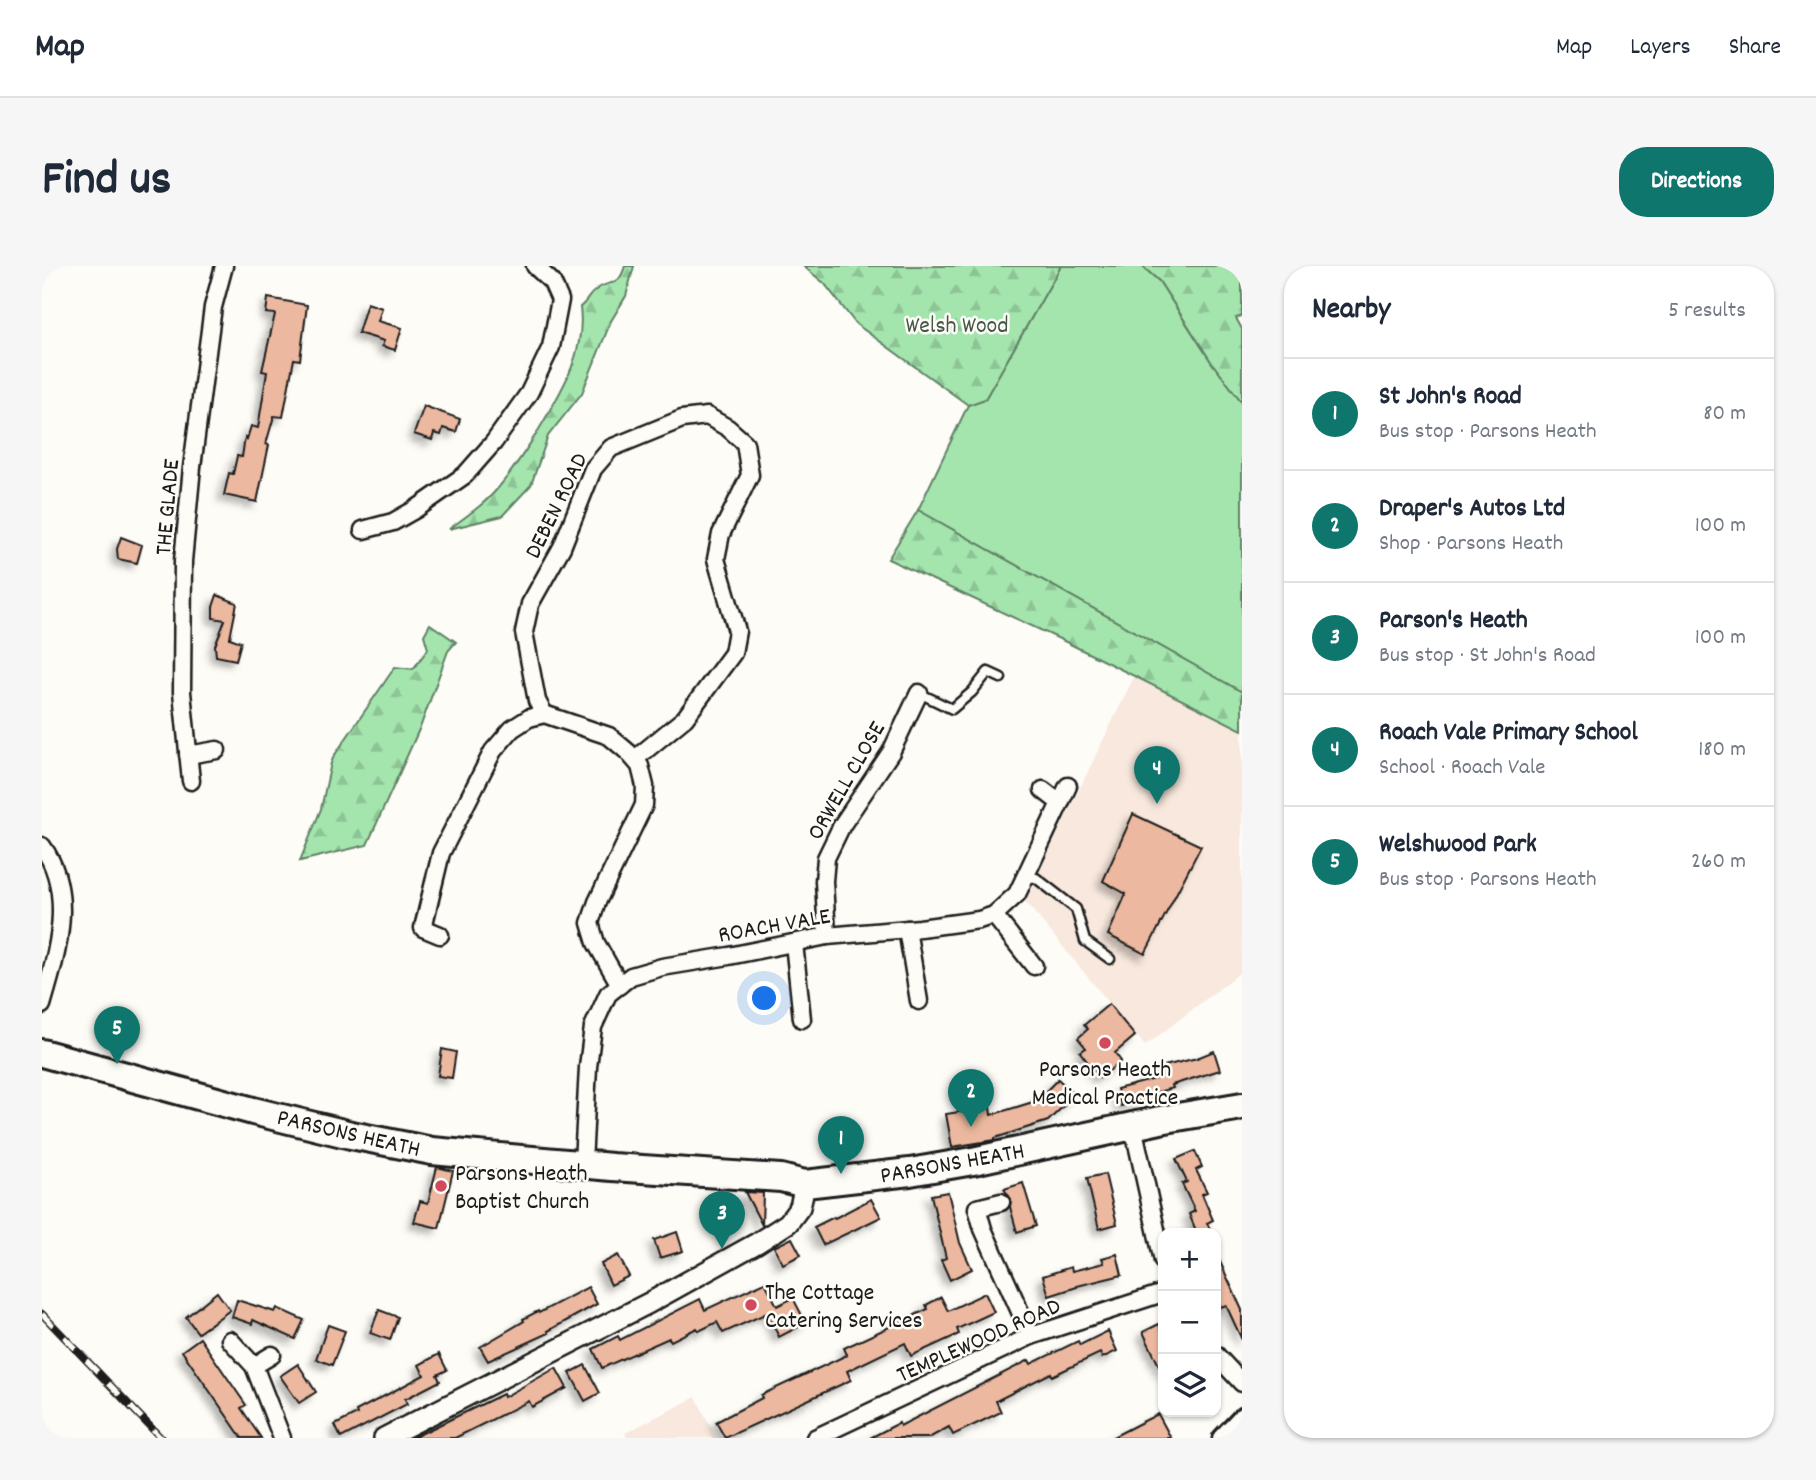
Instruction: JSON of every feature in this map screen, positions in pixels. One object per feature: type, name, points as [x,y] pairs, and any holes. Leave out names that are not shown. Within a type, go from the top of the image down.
[{"type":"main road","name":"PARSONS HEATH","points":[[42,1053],[351,1135],[432,1151],[781,1178],[805,1184],[910,1172],[972,1161],[1133,1126],[1242,1106]]},
{"type":"street","name":"THE GLADE","points":[[191,781],[182,692],[183,561],[213,307],[223,266]]},
{"type":"street","points":[[363,530],[393,523],[465,475],[494,442],[529,393],[551,346],[559,300],[552,282],[535,266]]},
{"type":"street","name":"DEBEN ROAD","points":[[544,714],[537,701],[524,632],[530,604],[562,547],[593,469],[611,449],[682,419],[707,416],[729,428],[745,443],[749,471],[721,534],[716,559],[737,631],[733,653],[685,718],[635,759]]},
{"type":"street","name":"ORWELL CLOSE","points":[[827,936],[824,881],[826,858],[842,825],[891,752],[919,692]]},
{"type":"street","points":[[440,935],[423,928],[441,853],[493,751],[512,729],[529,718],[544,714],[609,736],[640,766],[645,786],[643,804],[597,902],[590,923],[596,943],[620,985]]},
{"type":"street","points":[[188,755],[217,750]]},
{"type":"street","points":[[1034,966],[994,915],[1017,894],[1068,786]]},
{"type":"street","points":[[1042,790],[1060,803]]},
{"type":"street","points":[[42,846],[54,865],[61,887],[62,907],[57,947],[42,1005]]},
{"type":"street","name":"ROACH VALE","points":[[583,1163],[593,1027],[608,994],[631,976],[662,967],[729,957],[827,936],[979,920],[994,915]]},
{"type":"street","points":[[907,929],[919,1000]]},
{"type":"street","points":[[794,943],[802,1018]]},
{"type":"street","points":[[1133,1126],[1158,1238]]},
{"type":"street","points":[[384,1438],[649,1303],[757,1243],[788,1223],[800,1207],[805,1184]]},
{"type":"street","points":[[1001,1202],[977,1208],[983,1229],[1031,1336]]},
{"type":"street","name":"TEMPLEWOOD ROAD","points":[[815,1438],[1031,1336],[1158,1295]]},
{"type":"street","points":[[230,1340],[254,1366],[282,1438]]},
{"type":"street","points":[[254,1366],[272,1355]]},
{"type":"street","points":[[1221,1360],[1242,1383]]},
{"type":"street","points":[[1221,1438],[1242,1416]]},
{"type":"lane","points":[[919,692],[953,709],[972,692],[988,672],[1001,678]]},
{"type":"lane","points":[[1025,877],[1035,878],[1076,909],[1086,942],[1110,959]]},
{"type":"shaded area","points":[[1134,677],[1242,730],[1242,971],[1145,1046],[1025,901]]},
{"type":"shaded area","points":[[696,1397],[716,1438],[627,1438],[625,1433]]},
{"type":"green space","points":[[625,266],[634,266],[626,296],[611,321],[582,393],[548,436],[531,485],[502,516],[449,529],[487,500],[519,460],[570,372],[579,341],[580,307],[594,292],[616,281]]},
{"type":"green space","name":"Welsh Wood","points":[[803,266],[1061,266],[985,399],[968,405],[856,324],[824,283]]},
{"type":"green space","points":[[1061,266],[1142,266],[1159,281],[1212,363],[1242,402],[1242,692],[918,510],[968,405],[985,399]]},
{"type":"green space","points":[[1142,266],[1242,266],[1242,316],[1236,318],[1242,329],[1242,402],[1212,363],[1159,281]]},
{"type":"green space","points":[[918,510],[1242,692],[1242,730],[1066,642],[888,559]]},
{"type":"green space","points":[[430,624],[456,642],[448,651],[421,725],[367,845],[300,861],[321,809],[334,756],[395,667],[413,669],[428,649],[424,635]]},
{"type":"building","points":[[268,298],[307,305],[300,360],[294,359],[283,417],[274,416],[266,444],[269,445],[257,502],[224,495],[229,473],[233,474],[237,456],[242,457],[245,437],[247,439],[251,426],[258,428],[267,372],[262,371],[275,314],[266,313]]},
{"type":"building","points":[[367,303],[382,308],[378,321],[402,328],[395,350],[382,346],[384,341],[358,333]]},
{"type":"building","points":[[424,406],[460,419],[456,432],[443,428],[441,435],[434,433],[432,440],[414,434]]},
{"type":"building","points":[[121,537],[142,545],[137,563],[118,559],[117,549]]},
{"type":"building","points":[[217,595],[237,603],[230,638],[241,642],[236,660],[216,656],[215,646],[225,620],[213,618]]},
{"type":"building","points":[[1133,814],[1201,846],[1145,954],[1108,935],[1126,894],[1103,881]]},
{"type":"building","name":"Parsons Heath Medical Practice","points":[[1109,1004],[1135,1036],[1115,1053],[1121,1061],[1100,1078],[1080,1052],[1086,1048],[1078,1038],[1088,1029],[1084,1025]]},
{"type":"building","points":[[442,1049],[456,1052],[452,1078],[438,1076]]},
{"type":"building","points":[[1214,1051],[1220,1070],[1146,1095],[1147,1099],[1121,1106],[1117,1089],[1159,1078],[1156,1068]]},
{"type":"building","points":[[1058,1079],[1075,1095],[1048,1121],[995,1140],[952,1147],[946,1114],[990,1107],[991,1115],[1036,1101]]},
{"type":"building","points":[[1195,1151],[1202,1167],[1196,1170],[1207,1192],[1202,1194],[1213,1220],[1207,1223],[1210,1228],[1195,1228],[1189,1214],[1195,1211],[1182,1184],[1187,1182],[1176,1159]]},
{"type":"building","name":"Parsons Heath Baptist Church","points":[[437,1167],[453,1171],[439,1228],[414,1222],[420,1201],[428,1203]]},
{"type":"building","points":[[1105,1174],[1117,1224],[1099,1229],[1087,1178]]},
{"type":"building","points":[[1023,1183],[1036,1226],[1017,1232],[1010,1207],[1011,1199],[1004,1189]]},
{"type":"building","points":[[745,1192],[763,1193],[762,1225]]},
{"type":"building","points":[[948,1192],[960,1243],[972,1269],[950,1280],[941,1260],[946,1258],[931,1195]]},
{"type":"building","points":[[871,1199],[881,1217],[823,1245],[814,1227]]},
{"type":"building","points":[[677,1232],[683,1251],[660,1258],[654,1240]]},
{"type":"building","points":[[792,1238],[801,1255],[783,1264],[774,1247]]},
{"type":"building","points":[[1117,1254],[1122,1275],[1049,1296],[1043,1276],[1071,1267],[1072,1271],[1104,1263],[1102,1258]]},
{"type":"building","points":[[618,1255],[629,1276],[611,1285],[601,1264]]},
{"type":"building","points":[[1221,1264],[1242,1310],[1242,1340],[1226,1305],[1221,1307]]},
{"type":"building","points":[[765,1282],[777,1306],[793,1298],[806,1323],[779,1337],[767,1313],[723,1333],[717,1322],[671,1341],[669,1338],[602,1368],[593,1349],[618,1336],[620,1340],[700,1299],[705,1310]]},
{"type":"building","points":[[588,1287],[597,1304],[548,1331],[549,1333],[488,1361],[480,1347],[524,1321],[523,1319]]},
{"type":"building","points":[[217,1292],[230,1310],[198,1333],[186,1317]]},
{"type":"building","points":[[985,1293],[994,1312],[957,1329],[959,1334],[911,1356],[905,1343],[847,1371],[851,1380],[725,1438],[716,1422],[762,1398],[761,1395],[847,1355],[844,1348],[928,1309],[926,1305],[941,1297],[948,1311]]},
{"type":"building","points":[[237,1300],[275,1312],[277,1308],[304,1320],[295,1339],[253,1320],[252,1324],[232,1317]]},
{"type":"building","points":[[379,1310],[398,1317],[390,1340],[370,1333]]},
{"type":"building","points":[[1158,1324],[1158,1364],[1143,1332]]},
{"type":"building","points":[[328,1325],[345,1331],[332,1365],[316,1359]]},
{"type":"building","points":[[1108,1331],[1117,1351],[1102,1358],[1100,1353],[1052,1376],[1051,1373],[996,1401],[1001,1412],[953,1435],[949,1427],[929,1438],[870,1438],[899,1423],[900,1426],[1029,1360],[1031,1364],[1078,1341],[1080,1345]]},
{"type":"building","points":[[200,1338],[246,1405],[241,1408],[261,1438],[242,1438],[182,1351]]},
{"type":"building","points":[[439,1354],[447,1370],[437,1375],[440,1381],[405,1399],[407,1404],[341,1438],[335,1425],[424,1375],[419,1365]]},
{"type":"building","points":[[298,1364],[316,1392],[299,1403],[280,1376]]},
{"type":"building","points":[[585,1365],[600,1393],[585,1401],[570,1373]]},
{"type":"building","points":[[556,1368],[567,1388],[532,1407],[529,1401],[455,1438],[412,1438],[503,1394],[504,1397]]},
{"type":"building","points":[[1158,1414],[1171,1438],[1111,1438]]},
{"type":"railway","points":[[42,1314],[161,1438]]},
{"type":"place","name":"Roach Vale Primary School","points":[[1157,804]]},
{"type":"place","name":"Parsons Heath Medical Practice","points":[[1105,1043]]},
{"type":"place","name":"Welshwood Park","points":[[117,1064]]},
{"type":"place","name":"Draper's Autos Ltd","points":[[971,1127]]},
{"type":"place","name":"St John's Road","points":[[841,1174]]},
{"type":"place","name":"Parsons Heath Baptist Church","points":[[441,1186]]},
{"type":"place","name":"Parson's Heath","points":[[722,1249]]},
{"type":"place","name":"The Cottage Catering Services","points":[[751,1305]]}]
